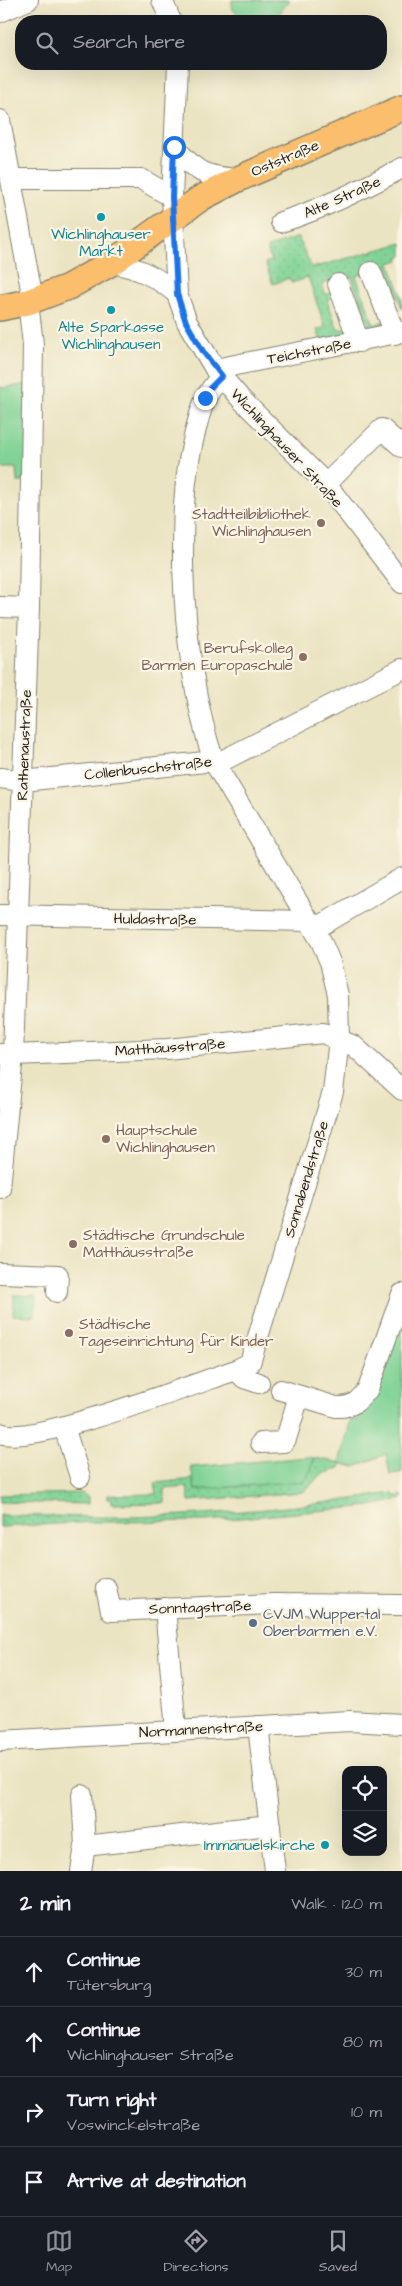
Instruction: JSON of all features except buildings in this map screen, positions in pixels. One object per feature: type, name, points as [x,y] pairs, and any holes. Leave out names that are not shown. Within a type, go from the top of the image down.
[{"type":"main road","name":"Oststraße","points":[[0,308],[30,301],[68,287],[111,263],[173,207],[201,198],[238,179],[402,108]]},
{"type":"street","points":[[0,12],[28,0]]},
{"type":"street","points":[[162,0],[168,15]]},
{"type":"street","name":"Wichlinghauser Straße","points":[[178,70],[173,207],[177,294],[186,322],[218,373],[241,399],[326,484],[402,583]]},
{"type":"street","name":"Rathenaustraße","points":[[0,120],[30,301],[33,344],[29,608],[23,781],[9,916],[6,1054],[0,1188]]},
{"type":"street","points":[[174,147],[196,170],[212,177],[238,179]]},
{"type":"street","name":"Alte Straße","points":[[281,222],[303,215],[369,186],[402,168]]},
{"type":"street","points":[[11,179],[141,179],[173,207]]},
{"type":"street","points":[[111,263],[130,266],[150,274],[177,294]]},
{"type":"street","points":[[372,272],[399,333]]},
{"type":"street","points":[[338,284],[359,342]]},
{"type":"street","name":"Teichstraße","points":[[218,373],[399,333]]},
{"type":"street","name":"Sonnabendstraße","points":[[0,1433],[24,1436],[64,1427],[236,1370],[250,1363],[333,1092],[340,1039],[338,995],[330,962],[313,925],[214,762],[205,734],[190,661],[184,607],[183,506],[186,470],[205,398],[218,373]]},
{"type":"street","points":[[326,484],[382,429],[402,447]]},
{"type":"street","points":[[0,607],[29,608]]},
{"type":"street","name":"Collenbuschstraße","points":[[0,778],[23,781],[224,760],[402,670]]},
{"type":"street","points":[[313,925],[402,878]]},
{"type":"street","name":"Huldastraße","points":[[9,916],[313,925]]},
{"type":"street","name":"Matthäusstraße","points":[[6,1054],[167,1049],[323,1033],[340,1039]]},
{"type":"street","points":[[340,1039],[354,1046],[402,1090]]},
{"type":"street","points":[[0,1273],[58,1276],[57,1292]]},
{"type":"street","points":[[261,1443],[284,1442],[286,1439],[290,1393],[336,1407],[345,1408],[359,1401],[368,1389],[402,1294]]},
{"type":"street","points":[[236,1370],[244,1378],[259,1383]]},
{"type":"street","points":[[64,1427],[80,1477]]},
{"type":"street","name":"Sonntagstraße","points":[[106,1588],[110,1611],[273,1604],[402,1605]]},
{"type":"street","points":[[165,1608],[176,1730]]},
{"type":"street","name":"Normannenstraße","points":[[0,1741],[350,1721],[402,1724]]},
{"type":"street","points":[[258,1726],[276,1871]]},
{"type":"street","points":[[81,1871],[85,1846],[82,1795]]},
{"type":"street","points":[[85,1846],[270,1825]]},
{"type":"green space","points":[[232,0],[290,0],[278,15],[239,15],[232,9]]},
{"type":"green space","points":[[298,237],[312,268],[402,243],[402,256],[398,257],[399,260],[390,263],[402,298],[402,308],[386,265],[356,276],[374,325],[384,321],[384,327],[362,332],[360,328],[369,324],[351,276],[322,284],[325,294],[332,293],[336,296],[327,300],[338,330],[347,328],[350,334],[321,340],[317,330],[325,327],[308,277],[292,283],[289,278],[273,284],[265,263],[271,261],[267,248]]},
{"type":"green space","points":[[28,384],[27,482],[17,482],[16,468],[0,468],[0,387]]},
{"type":"green space","points":[[14,1295],[36,1296],[35,1316],[13,1315]]},
{"type":"green space","points":[[402,1318],[402,1472],[390,1475],[386,1454],[355,1467],[339,1463],[351,1419],[358,1420],[359,1414],[372,1395]]},
{"type":"green space","points":[[314,1458],[342,1463],[339,1469],[322,1474],[303,1492],[189,1501],[187,1487],[165,1489],[165,1503],[111,1504],[111,1499],[108,1499],[108,1495],[157,1494],[155,1483],[194,1479],[195,1490],[314,1462]]},
{"type":"green space","points":[[314,1458],[311,1470],[304,1481],[195,1490],[191,1467]]},
{"type":"green space","points":[[82,1493],[88,1497],[88,1504],[0,1502],[0,1495]]},
{"type":"green space","points":[[393,1493],[394,1496],[402,1495],[402,1499],[371,1506],[207,1521],[95,1522],[0,1527],[0,1515],[162,1516],[261,1510]]},
{"type":"place","name":"Wichlinghauser Markt","points":[[101,217]]},
{"type":"place","name":"Alte Sparkasse Wichlinghausen","points":[[111,310]]},
{"type":"place","name":"Stadtteilbibliothek Wichlinghausen","points":[[321,523]]},
{"type":"place","name":"Berufskolleg Barmen Europaschule","points":[[303,657]]},
{"type":"place","name":"Hauptschule Wichlinghausen","points":[[106,1139]]},
{"type":"place","name":"Städtische Grundschule Matthäusstraße","points":[[73,1244]]},
{"type":"place","name":"Städtische Tageseinrichtung für Kinder","points":[[69,1333]]},
{"type":"place","name":"CVJM Wuppertal Oberbarmen e.V.","points":[[253,1623]]},
{"type":"place","name":"Immanuelskirche","points":[[325,1845]]},
{"type":"route","points":[[174,147],[172,197],[177,294],[186,322],[204,353],[222,376],[210,388],[205,398]]}]
